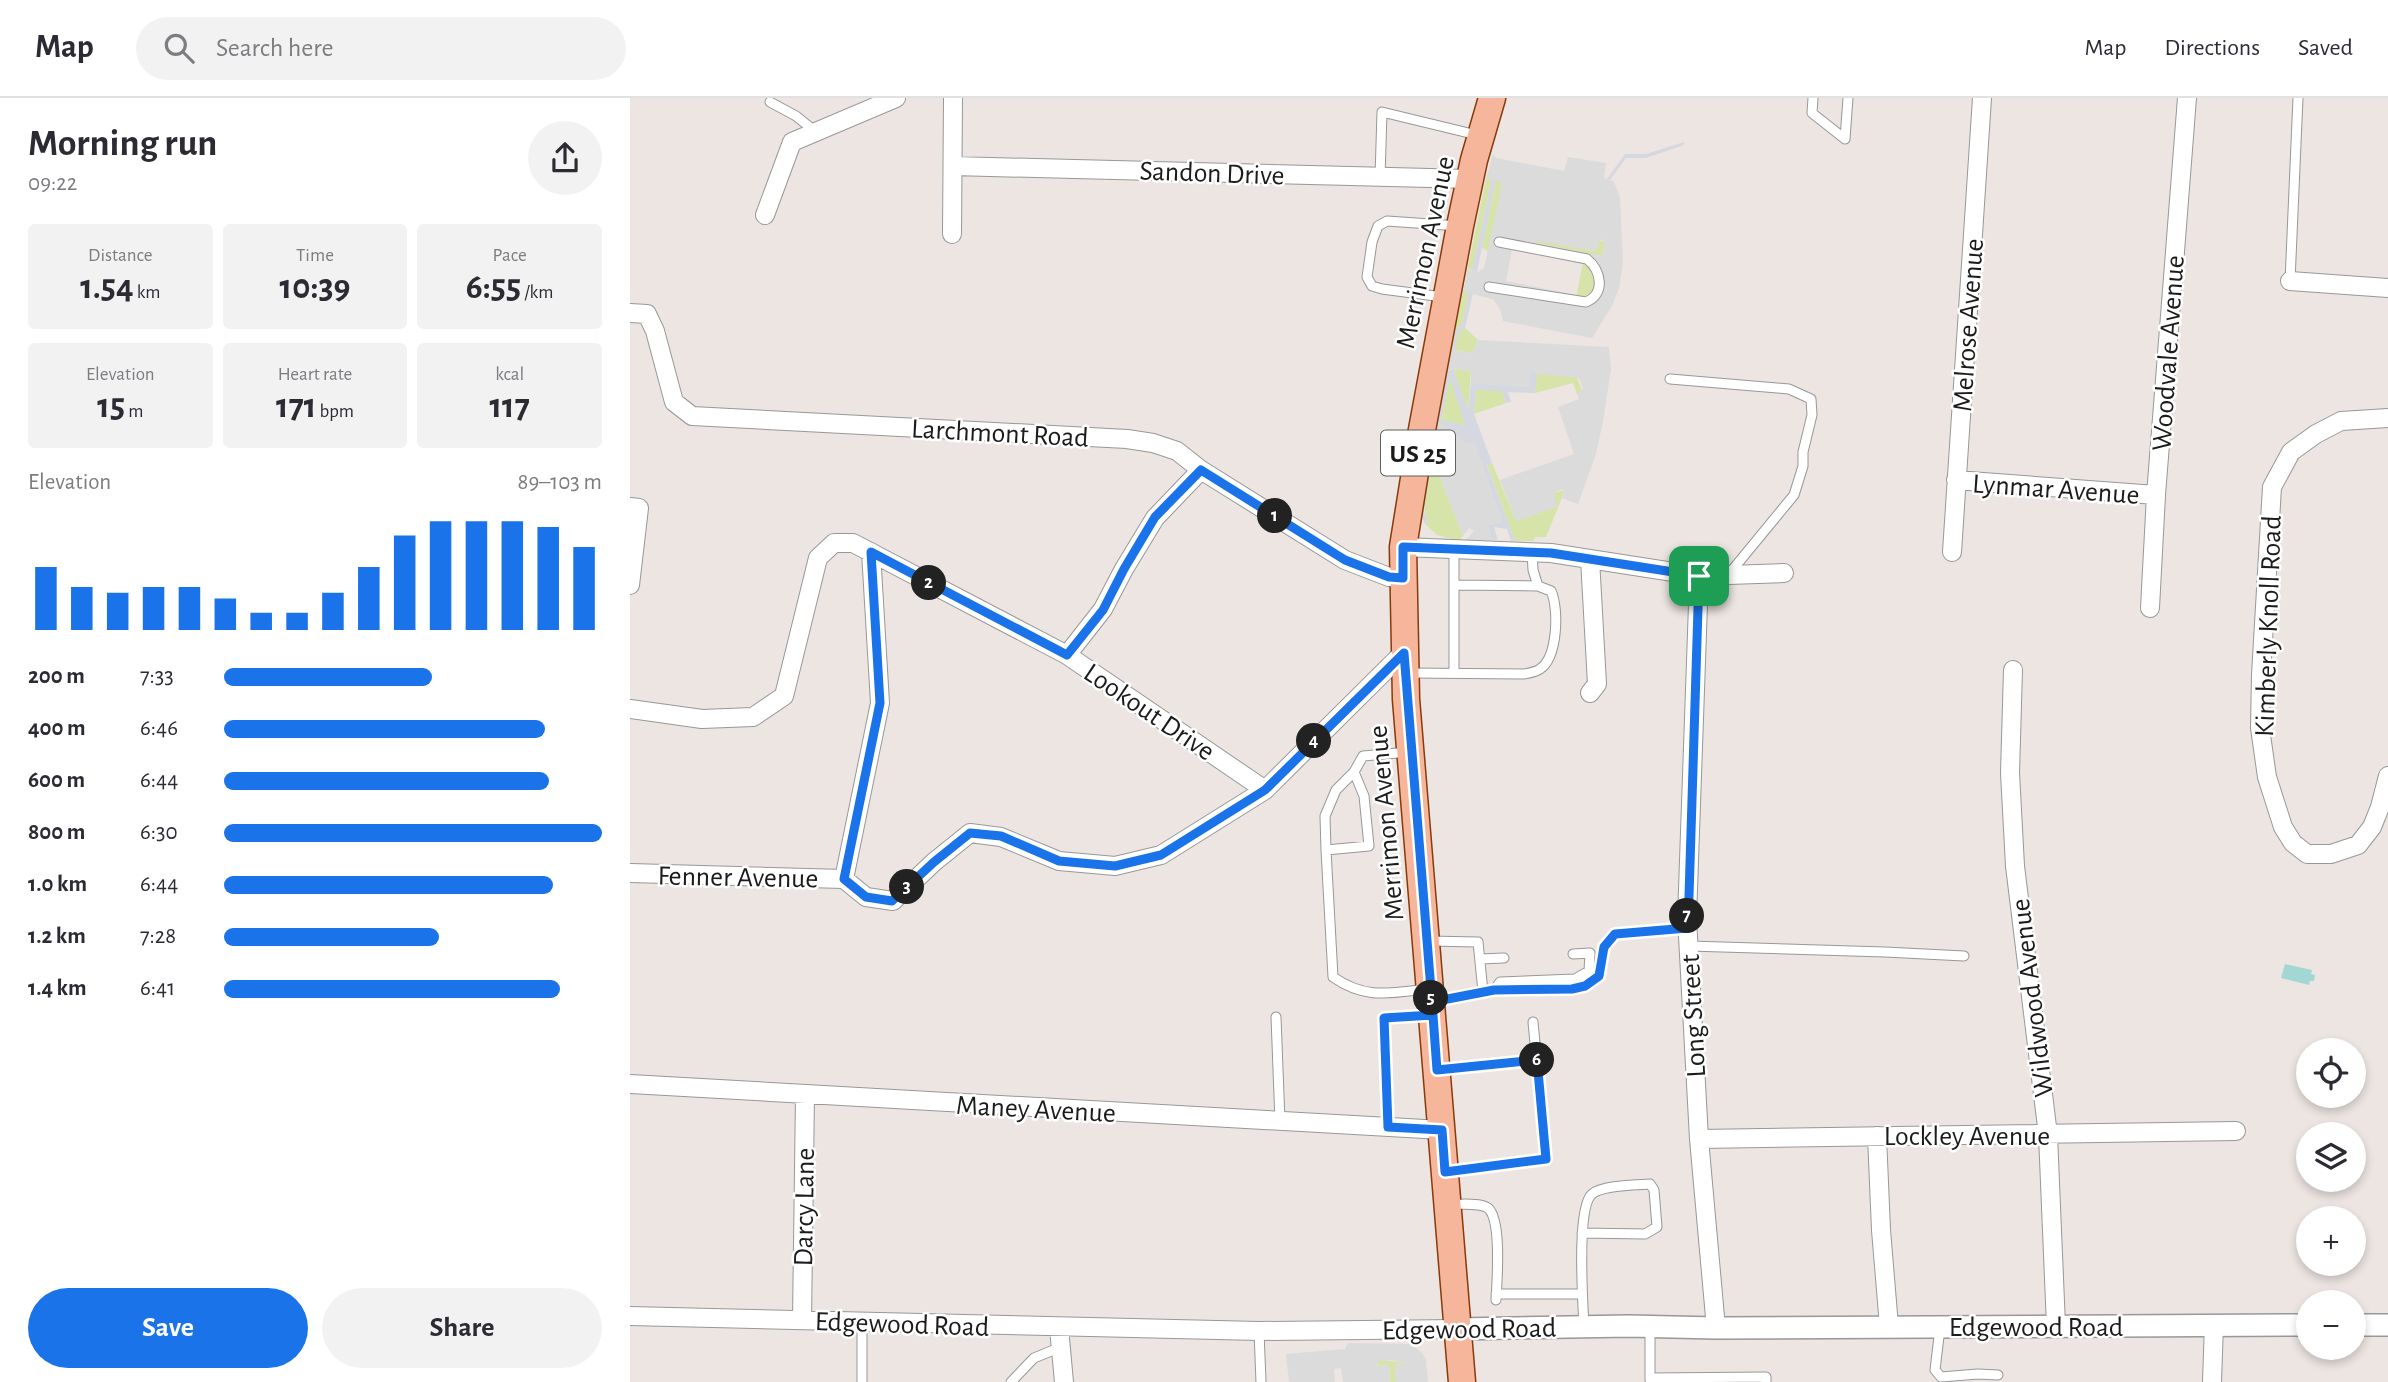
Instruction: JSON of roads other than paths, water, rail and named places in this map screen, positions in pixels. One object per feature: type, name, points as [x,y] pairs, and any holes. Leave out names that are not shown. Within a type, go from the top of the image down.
[{"type":"main road","name":"Merrimon Avenue","points":[[1462,1382],[1410,752],[1404,663],[1403,547],[1460,226],[1492,98]]},
{"type":"street","points":[[765,215],[792,142],[896,98]]},
{"type":"street","points":[[953,98],[953,234]]},
{"type":"street","name":"Melrose Avenue","points":[[1952,552],[1982,98]]},
{"type":"street","name":"Woodvale Avenue","points":[[2150,608],[2156,495],[2187,98]]},
{"type":"street","name":"Sandon Drive","points":[[953,166],[1470,179]]},
{"type":"street","points":[[2290,281],[2388,288]]},
{"type":"street","name":"Larchmont Road","points":[[630,313],[647,314],[655,331],[674,402],[692,416],[1127,439],[1153,443],[1177,451],[1201,470],[1345,560],[1389,577],[1403,578]]},
{"type":"street","name":"Kimberly Knoll Road","points":[[2388,418],[2341,421],[2316,434],[2291,452],[2272,487],[2260,728],[2267,777],[2283,827],[2293,843],[2307,854],[2331,854],[2358,845],[2372,827],[2381,807],[2388,776]]},
{"type":"street","points":[[1067,655],[1103,610],[1155,517],[1201,470]]},
{"type":"street","name":"Lynmar Avenue","points":[[1956,480],[2156,495]]},
{"type":"street","points":[[630,507],[639,508],[630,585]]},
{"type":"street","name":"Lookout Drive","points":[[630,709],[702,719],[753,717],[783,696],[818,558],[834,543],[853,544],[1067,655],[1265,790]]},
{"type":"street","points":[[1403,547],[1532,552],[1699,576],[1784,573]]},
{"type":"street","points":[[844,879],[880,703],[871,552]]},
{"type":"street","points":[[1590,559],[1597,684],[1590,693]]},
{"type":"street","name":"Long Street","points":[[1699,576],[1688,937],[1699,1139],[1716,1328]]},
{"type":"street","name":"Fenner Avenue","points":[[630,873],[844,879],[866,897],[892,901],[970,833],[1001,836],[1059,861],[1115,866],[1161,855],[1265,790],[1404,663]]},
{"type":"street","name":"Wildwood Avenue","points":[[2013,670],[2010,773],[2015,866],[2048,1135],[2056,1326]]},
{"type":"street","name":"Maney Avenue","points":[[630,1084],[1442,1130]]},
{"type":"street","name":"Darcy Lane","points":[[802,1320],[805,1095]]},
{"type":"street","name":"Lockley Avenue","points":[[1699,1139],[2236,1131]]},
{"type":"street","points":[[1877,1136],[1889,1326]]},
{"type":"street","name":"Edgewood Road","points":[[630,1316],[1259,1331],[1584,1326],[1716,1328],[2296,1325]]},
{"type":"street","points":[[2212,1382],[2214,1324]]},
{"type":"street","points":[[2366,1325],[2388,1325]]},
{"type":"street","points":[[1059,1328],[1064,1382]]},
{"type":"lane","points":[[1813,98],[1812,113],[1845,139],[1848,98]]},
{"type":"lane","points":[[2290,281],[2298,98]]},
{"type":"lane","points":[[770,102],[796,116],[816,132]]},
{"type":"lane","points":[[1380,177],[1382,112],[1481,136]]},
{"type":"lane","points":[[1446,297],[1382,289],[1372,285],[1367,277],[1372,242],[1378,226],[1387,220],[1460,226]]},
{"type":"lane","points":[[1489,286],[1586,302],[1596,295],[1599,288],[1598,272],[1595,265],[1587,259],[1499,242]]},
{"type":"lane","points":[[1670,379],[1789,390],[1811,399],[1812,415],[1803,452],[1803,466],[1794,495],[1727,575]]},
{"type":"lane","points":[[1454,549],[1454,673]]},
{"type":"lane","points":[[1532,552],[1533,570],[1538,586]]},
{"type":"lane","points":[[1404,663],[1454,673],[1524,674],[1540,670],[1547,661],[1557,619],[1556,603],[1551,591],[1538,586],[1454,585]]},
{"type":"lane","points":[[1410,752],[1363,756],[1354,772],[1336,790],[1325,816],[1334,977],[1348,987],[1364,993],[1384,993],[1432,1002]]},
{"type":"lane","points":[[1326,850],[1369,846],[1364,796],[1354,772]]},
{"type":"lane","points":[[1388,1127],[1384,1018],[1432,1002],[1494,990],[1585,986],[1599,976],[1604,947],[1615,934],[1964,957]]},
{"type":"lane","points":[[1427,941],[1478,942],[1483,992]]},
{"type":"lane","points":[[1494,990],[1500,982],[1575,979],[1589,971],[1590,953],[1573,954]]},
{"type":"lane","points":[[1480,959],[1504,958]]},
{"type":"lane","points":[[1276,1017],[1280,1122]]},
{"type":"lane","points":[[1445,1172],[1546,1159],[1533,1023]]},
{"type":"lane","points":[[1437,1070],[1537,1060]]},
{"type":"lane","points":[[1582,1233],[1645,1234],[1654,1230],[1657,1227],[1654,1190],[1650,1184],[1601,1190],[1592,1194],[1585,1205],[1582,1233],[1584,1326]]},
{"type":"lane","points":[[1448,1204],[1484,1206],[1490,1210],[1496,1223],[1496,1297],[1582,1294]]},
{"type":"lane","points":[[862,1322],[862,1382]]},
{"type":"lane","points":[[1650,1326],[1650,1380],[1766,1377],[1766,1382]]},
{"type":"lane","points":[[1940,1326],[1935,1370],[1941,1377],[1998,1375]]},
{"type":"lane","points":[[1259,1331],[1261,1382]]},
{"type":"lane","points":[[1011,1382],[1034,1358],[1061,1347]]},
{"type":"water","points":[[2285,964],[2312,970],[2314,981],[2310,981],[2309,985],[2281,978]]}]
